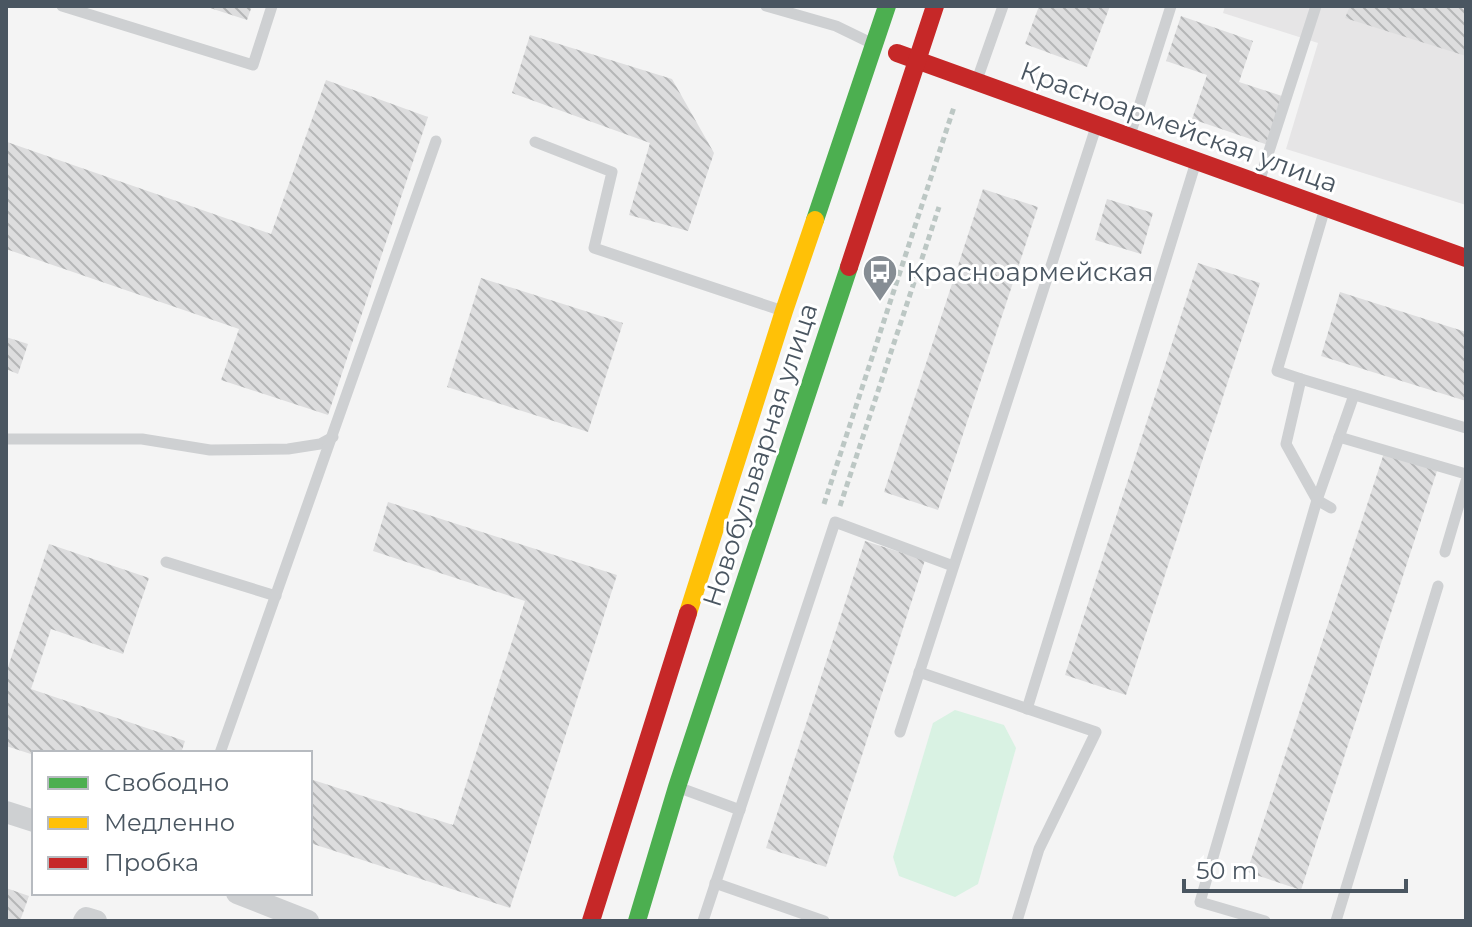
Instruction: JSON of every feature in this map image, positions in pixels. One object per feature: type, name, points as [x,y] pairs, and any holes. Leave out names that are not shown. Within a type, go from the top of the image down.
[{"type":"main road","name":"Новобульварная улица","points":[[591,921],[784,311],[887,6]]},
{"type":"main road","name":"Новобульварная улица","points":[[637,921],[677,787],[935,6]]},
{"type":"main road","name":"Красноармейская улица","points":[[875,45],[1466,258]]},
{"type":"street","points":[[6,812],[32,820]]},
{"type":"street","points":[[242,895],[308,921]]},
{"type":"street","points":[[84,921],[86,918],[96,921]]},
{"type":"lane","points":[[62,6],[253,65],[272,6]]},
{"type":"lane","points":[[766,6],[836,26],[875,45]]},
{"type":"lane","points":[[970,80],[1003,6]]},
{"type":"lane","points":[[1130,136],[1171,6]]},
{"type":"lane","points":[[1259,183],[1316,6]]},
{"type":"lane","points":[[900,732],[1097,125]]},
{"type":"lane","points":[[221,751],[436,141]]},
{"type":"lane","points":[[535,142],[612,172],[594,248],[784,311]]},
{"type":"lane","points":[[1027,709],[1196,160]]},
{"type":"lane","points":[[1325,207],[1277,371],[1466,428]]},
{"type":"lane","points":[[1301,379],[1286,444],[1317,500],[1331,508]]},
{"type":"lane","points":[[1265,921],[1200,902],[1317,500],[1354,395]]},
{"type":"lane","points":[[6,439],[142,439],[210,450],[288,449],[320,444],[333,437]]},
{"type":"lane","points":[[1339,437],[1466,474]]},
{"type":"lane","points":[[1445,552],[1466,481]]},
{"type":"lane","points":[[703,921],[835,522],[953,566]]},
{"type":"lane","points":[[166,562],[276,596]]},
{"type":"lane","points":[[1336,921],[1438,586]]},
{"type":"lane","points":[[919,672],[1096,732],[1039,849],[1017,921]]},
{"type":"lane","points":[[677,787],[740,810]]},
{"type":"lane","points":[[715,883],[824,921]]},
{"type":"path","points":[[819,518],[926,196],[970,80]]},
{"type":"path","points":[[835,522],[939,207]]},
{"type":"shaded area","points":[[1225,6],[1466,6],[1466,205],[1286,149],[1318,43],[1223,13]]},
{"type":"green space","points":[[955,710],[1004,725],[1016,748],[978,884],[955,897],[899,876],[893,857],[933,723]]},
{"type":"building","points":[[204,6],[252,6],[247,20]]},
{"type":"building","points":[[1039,6],[1110,6],[1087,67],[1025,44]]},
{"type":"building","points":[[1350,6],[1466,6],[1466,56],[1345,18]]},
{"type":"building","points":[[1181,16],[1253,41],[1239,82],[1285,97],[1268,145],[1192,119],[1207,75],[1166,61]]},
{"type":"building","points":[[530,35],[672,79],[714,153],[688,231],[629,215],[650,143],[512,93]]},
{"type":"building","points":[[326,80],[428,117],[328,415],[221,380],[239,329],[6,249],[7,142],[271,234]]},
{"type":"building","points":[[983,189],[1038,207],[938,510],[884,492]]},
{"type":"building","points":[[1107,199],[1153,213],[1141,254],[1095,240]]},
{"type":"building","points":[[1198,263],[1260,283],[1126,695],[1065,675]]},
{"type":"building","points":[[481,278],[623,323],[588,432],[447,387]]},
{"type":"building","points":[[1340,292],[1466,332],[1466,401],[1321,356]]},
{"type":"building","points":[[6,337],[28,344],[18,374],[6,369]]},
{"type":"building","points":[[1384,453],[1437,471],[1301,890],[1247,872]]},
{"type":"building","points":[[388,502],[617,575],[510,908],[312,844],[312,780],[453,825],[525,601],[373,551]]},
{"type":"building","points":[[865,541],[925,560],[826,867],[766,848]]},
{"type":"building","points":[[49,544],[149,578],[123,654],[51,629],[31,689],[185,741],[182,751],[32,751],[32,754],[6,746],[6,673]]},
{"type":"building","points":[[6,888],[29,896],[20,921],[6,921]]},
{"type":"traffic: fast","points":[[815,220],[887,6]]},
{"type":"traffic: fast","points":[[637,921],[677,787],[849,267]]},
{"type":"traffic: slow","points":[[688,613],[815,220]]},
{"type":"traffic: jam","points":[[849,267],[935,6]]},
{"type":"traffic: jam","points":[[897,53],[1466,258]]},
{"type":"traffic: jam","points":[[591,921],[688,613]]},
{"type":"place","name":"Красноармейская","points":[[880,303]]}]
